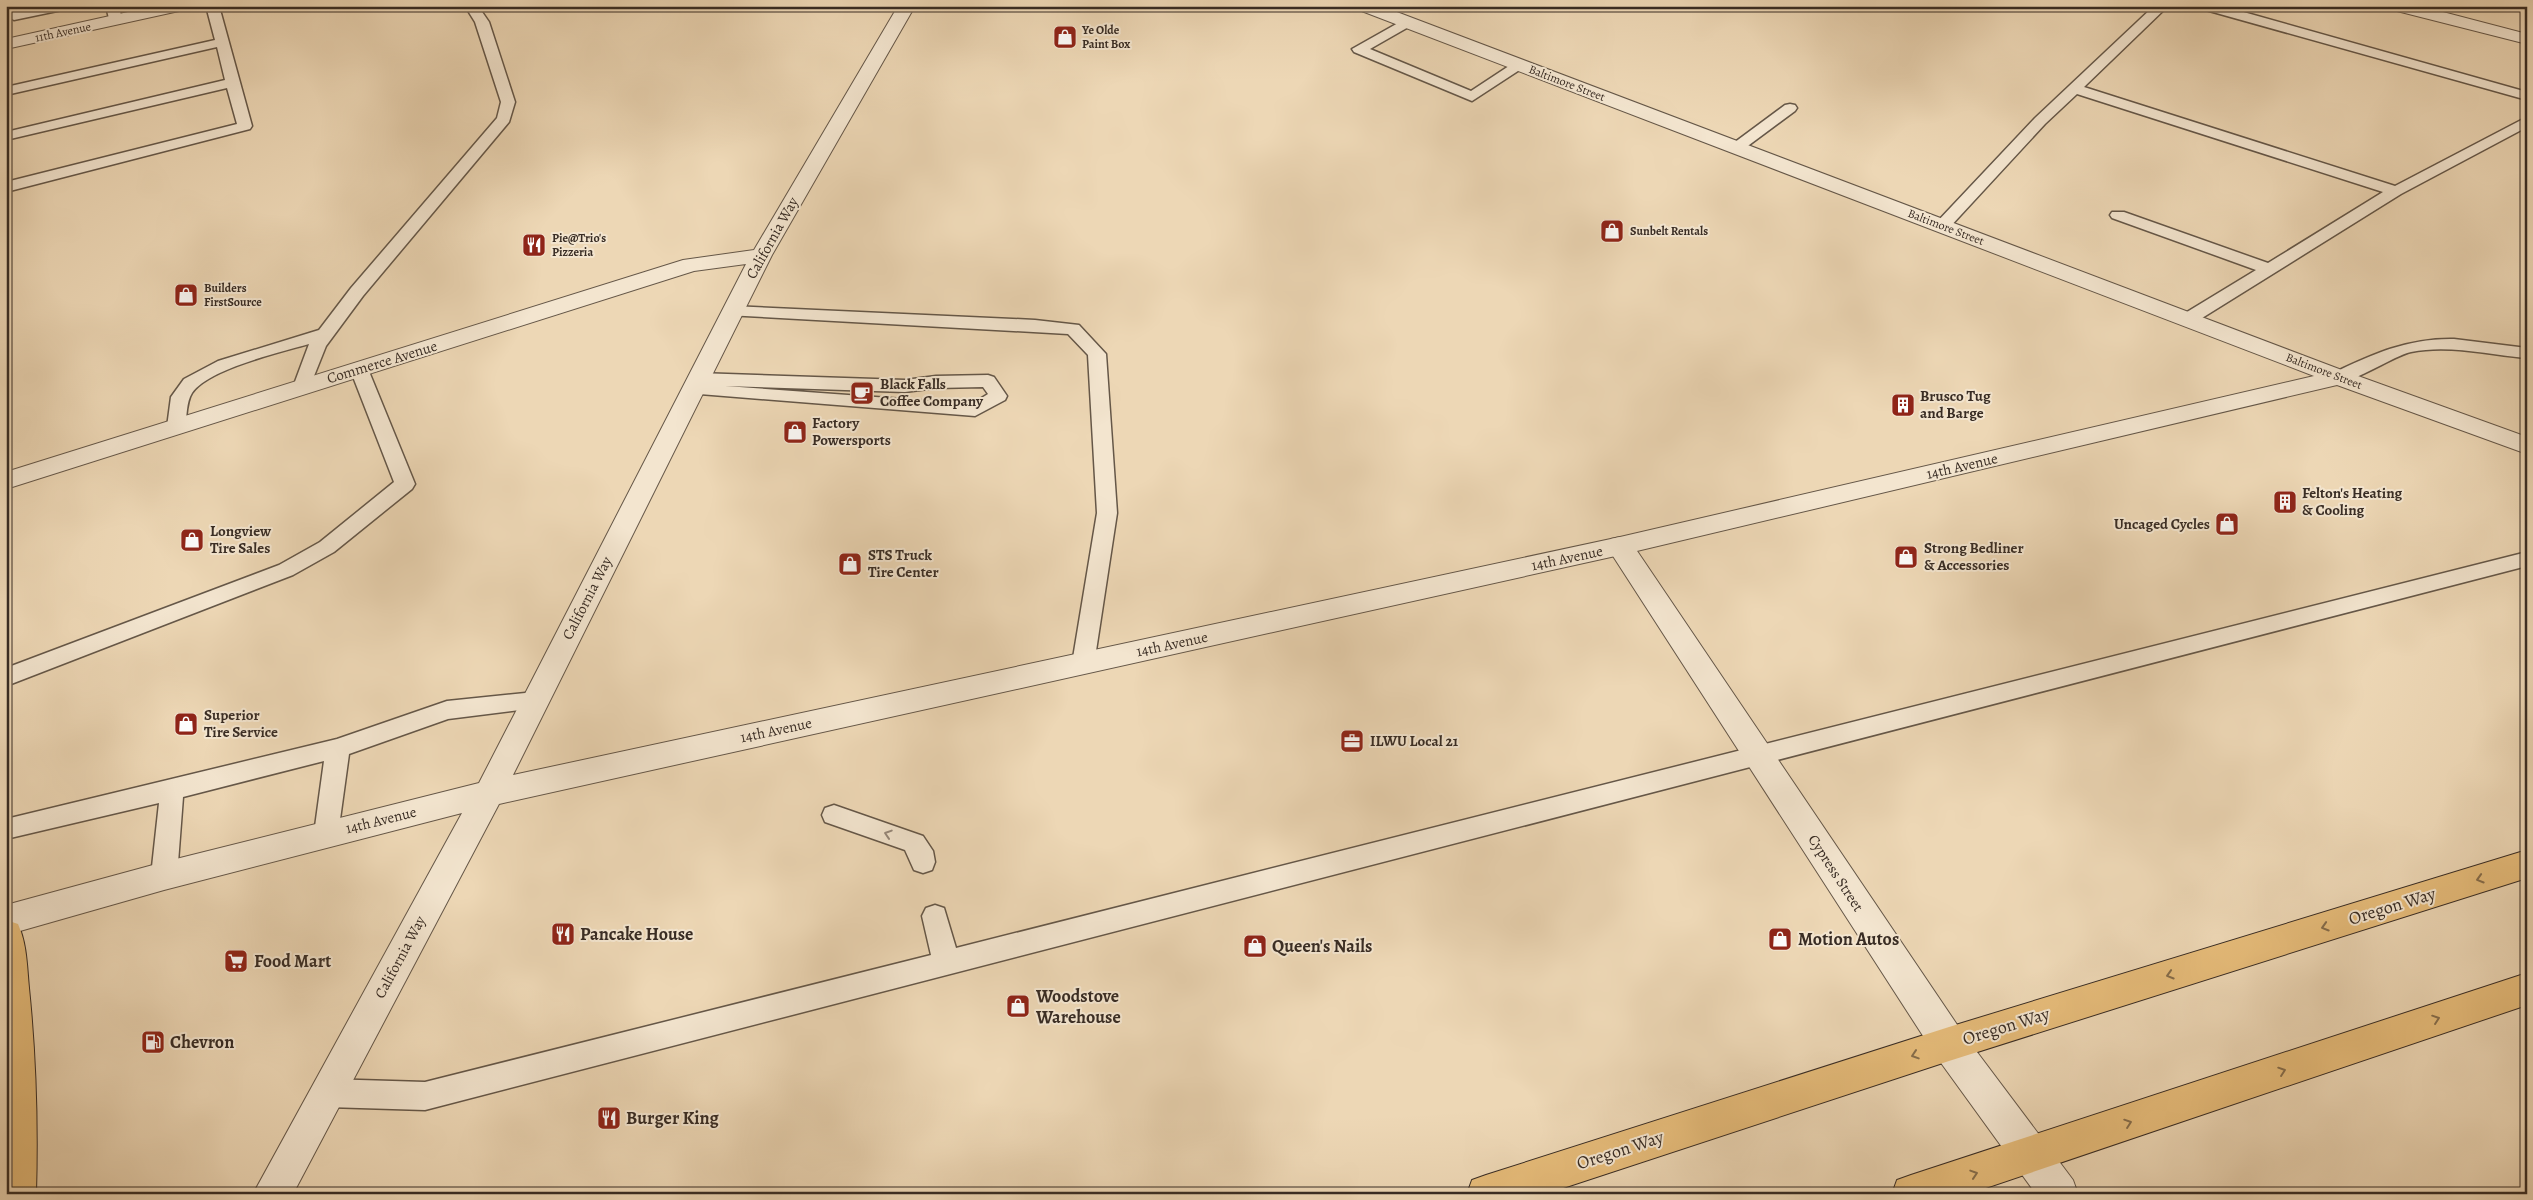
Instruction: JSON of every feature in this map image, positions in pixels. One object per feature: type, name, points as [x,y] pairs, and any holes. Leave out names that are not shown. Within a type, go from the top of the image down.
[{"type":"main road","name":"Oregon Way","points":[[1486,1194],[1949,1044],[2527,864]]},
{"type":"main road","points":[[6,935],[16,1016],[19,1156],[17,1194]]},
{"type":"main road","points":[[1911,1194],[2527,989]]},
{"type":"street","name":"11th Avenue","points":[[6,44],[114,13],[179,6]]},
{"type":"street","name":"California Way","points":[[272,1194],[489,793],[761,255],[908,6]]},
{"type":"street","name":"Baltimore Street","points":[[1365,6],[2188,320],[2527,446]]},
{"type":"street","points":[[2399,6],[2527,39]]},
{"type":"street","name":"Commerce Avenue","points":[[6,480],[691,265],[761,255]]},
{"type":"street","name":"14th Avenue","points":[[6,920],[164,876],[489,793],[1620,546],[2339,377]]},
{"type":"street","name":"Cypress Street","points":[[1620,546],[1949,1044],[2059,1194]]},
{"type":"lane","points":[[13,6],[14,16],[62,6]]},
{"type":"lane","points":[[6,187],[245,126],[212,6]]},
{"type":"lane","points":[[302,387],[317,345],[325,334],[357,292],[504,120],[508,102],[482,22],[472,6]]},
{"type":"lane","points":[[1942,226],[2040,121],[2162,6]]},
{"type":"lane","points":[[2207,6],[2527,96]]},
{"type":"lane","points":[[1407,22],[1359,49],[1472,97],[1520,65]]},
{"type":"lane","points":[[6,90],[222,42]]},
{"type":"lane","points":[[6,136],[233,82]]},
{"type":"lane","points":[[2074,88],[2396,191]]},
{"type":"lane","points":[[1736,148],[1790,108]]},
{"type":"lane","points":[[2188,320],[2396,191],[2527,121]]},
{"type":"lane","points":[[2118,215],[2269,269]]},
{"type":"lane","points":[[732,311],[1035,325],[1073,329],[1097,354],[1107,512],[1083,664]]},
{"type":"lane","points":[[176,427],[182,392],[194,380],[220,366],[325,334]]},
{"type":"lane","points":[[2339,377],[2385,354],[2412,347],[2447,345],[2498,352],[2527,353]]},
{"type":"lane","points":[[6,678],[286,570],[327,547],[405,484],[359,369]]},
{"type":"lane","points":[[988,381],[998,396],[975,410],[696,384],[905,386],[936,382],[988,381]]},
{"type":"lane","points":[[326,1093],[425,1096],[2527,559]]},
{"type":"lane","points":[[6,829],[338,748],[447,710],[535,701]]},
{"type":"lane","points":[[326,834],[338,748]]},
{"type":"lane","points":[[164,876],[172,790]]},
{"type":"lane","points":[[834,815],[914,843],[921,851],[923,862]]},
{"type":"lane","points":[[935,916],[946,963]]},
{"type":"place","name":"Ye Olde Paint Box","points":[[1065,37]]},
{"type":"place","name":"Sunbelt Rentals","points":[[1612,231]]},
{"type":"place","name":"Pie@Trio's Pizzeria","points":[[534,245]]},
{"type":"place","name":"Builders FirstSource","points":[[186,295]]},
{"type":"place","name":"Black Falls Coffee Company","points":[[862,393]]},
{"type":"place","name":"Brusco Tug and Barge","points":[[1903,405]]},
{"type":"place","name":"Factory Powersports","points":[[795,432]]},
{"type":"place","name":"Felton's Heating & Cooling","points":[[2285,502]]},
{"type":"place","name":"Uncaged Cycles","points":[[2227,524]]},
{"type":"place","name":"Longview Tire Sales","points":[[192,540]]},
{"type":"place","name":"Strong Bedliner & Accessories","points":[[1906,557]]},
{"type":"place","name":"STS Truck Tire Center","points":[[850,564]]},
{"type":"place","name":"Superior Tire Service","points":[[186,724]]},
{"type":"place","name":"ILWU Local 21","points":[[1352,741]]},
{"type":"place","name":"Pancake House","points":[[563,934]]},
{"type":"place","name":"Motion Autos","points":[[1780,939]]},
{"type":"place","name":"Queen's Nails","points":[[1255,946]]},
{"type":"place","name":"Food Mart","points":[[236,961]]},
{"type":"place","name":"Woodstove Warehouse","points":[[1018,1006]]},
{"type":"place","name":"Chevron","points":[[153,1042]]},
{"type":"place","name":"Burger King","points":[[609,1118]]}]
